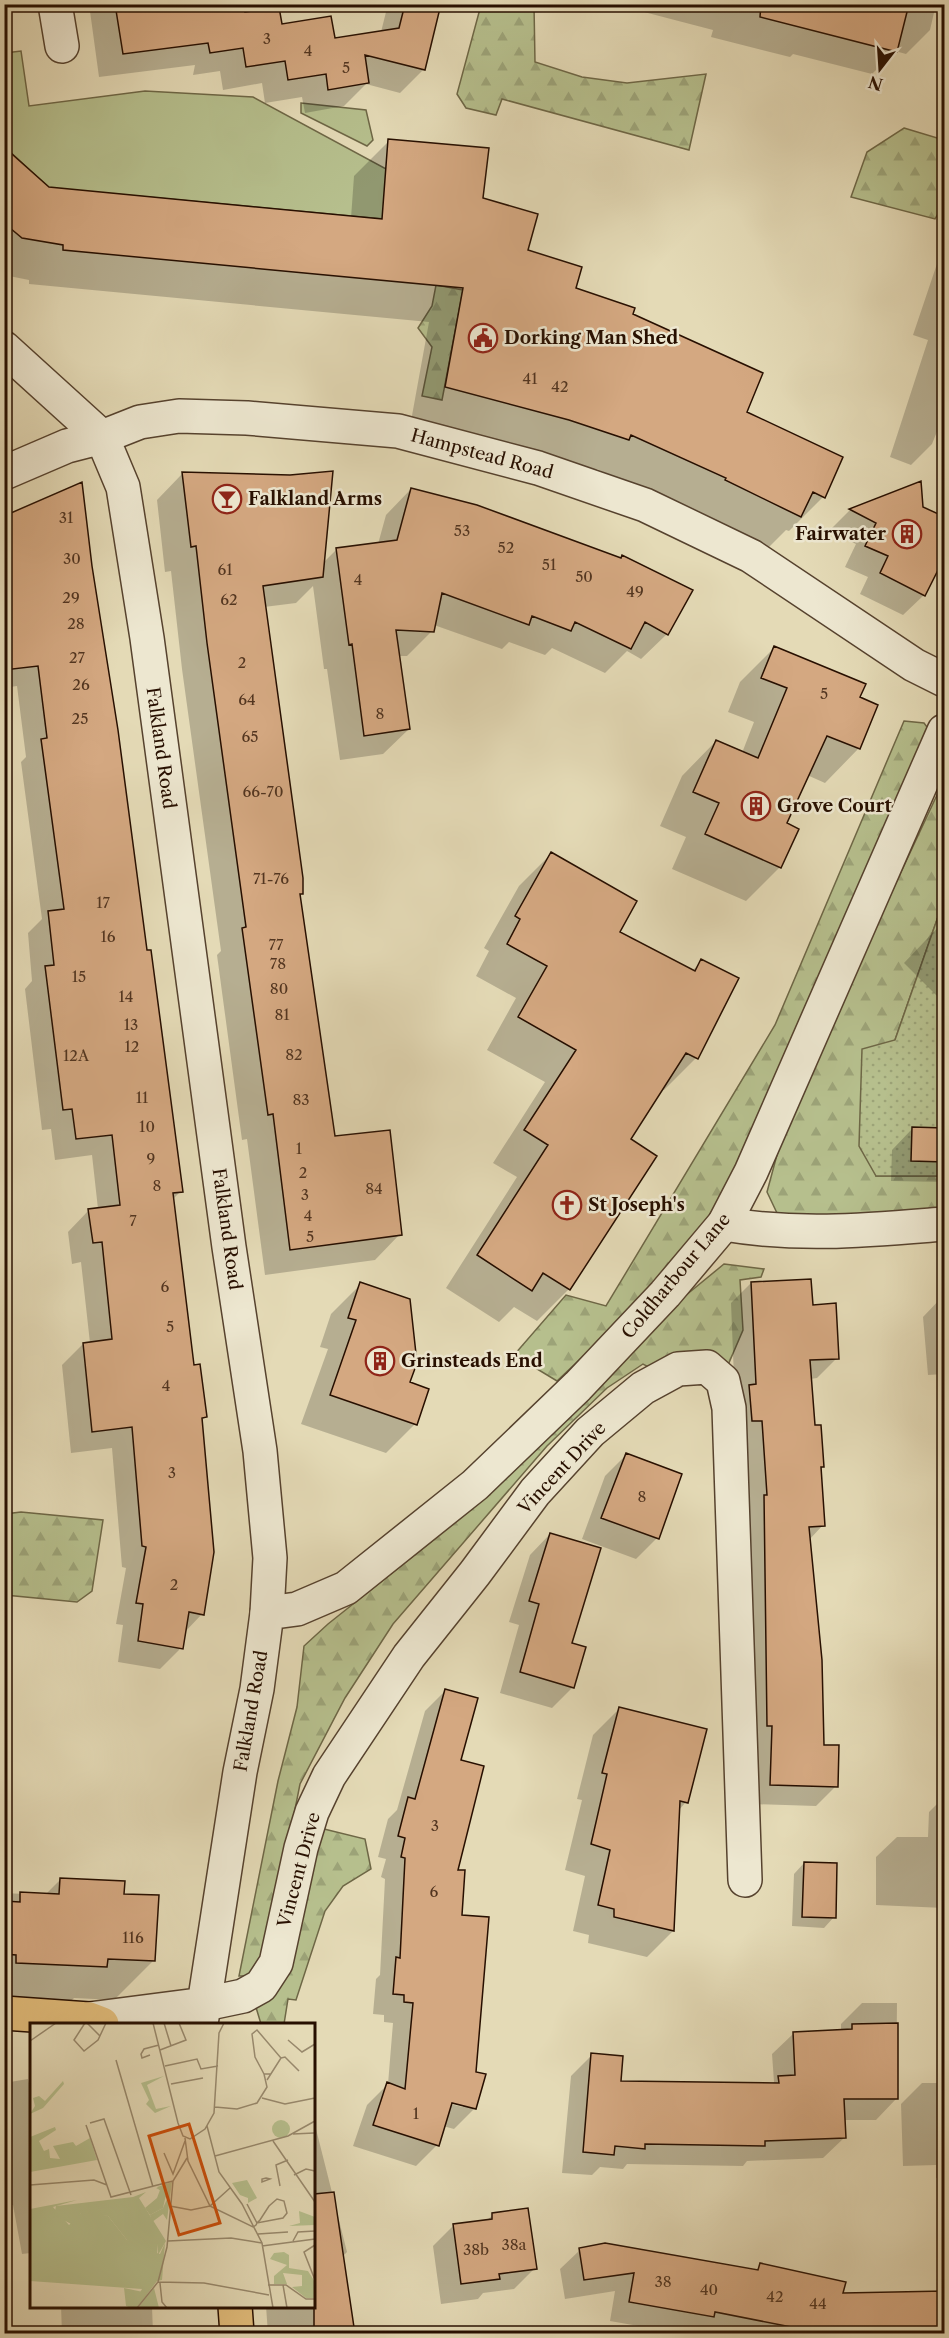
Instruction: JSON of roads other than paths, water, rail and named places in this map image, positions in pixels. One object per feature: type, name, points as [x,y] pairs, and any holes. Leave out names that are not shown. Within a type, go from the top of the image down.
[{"type":"main road","points":[[4,2013],[95,2022]]},
{"type":"main road","points":[[235,2308],[237,2334]]},
{"type":"street","points":[[56,4],[62,46]]},
{"type":"street","points":[[4,348],[102,437]]},
{"type":"street","name":"Hampstead Road","points":[[4,473],[67,446],[102,437],[140,422],[179,416],[247,418],[398,431],[538,468],[645,505],[751,556],[914,665],[945,680]]},
{"type":"street","name":"Falkland Road","points":[[102,437],[123,487],[147,638],[229,1247],[260,1451],[270,1558],[267,1613],[257,1689],[238,1784],[203,2014]]},
{"type":"street","name":"Coldharbour Lane","points":[[267,1613],[297,1609],[346,1588],[475,1485],[578,1386],[665,1294],[724,1224],[751,1172],[945,730]]},
{"type":"street","points":[[724,1224],[758,1229],[832,1233],[945,1224]]},
{"type":"street","name":"Vincent Drive","points":[[95,2022],[203,2014],[261,1986],[276,1963],[301,1848],[312,1812],[329,1776],[408,1656],[475,1573],[535,1492],[590,1432],[644,1388],[678,1369],[707,1366],[723,1381],[729,1408],[745,1880]]},
{"type":"place","name":"Dorking Man Shed","points":[[483,338]]},
{"type":"place","name":"Falkland Arms","points":[[227,499]]},
{"type":"place","name":"Fairwater","points":[[907,534]]},
{"type":"place","name":"Grove Court","points":[[756,806]]},
{"type":"place","name":"St Joseph's","points":[[567,1205]]},
{"type":"place","name":"Grinsteads End","points":[[380,1361]]}]
